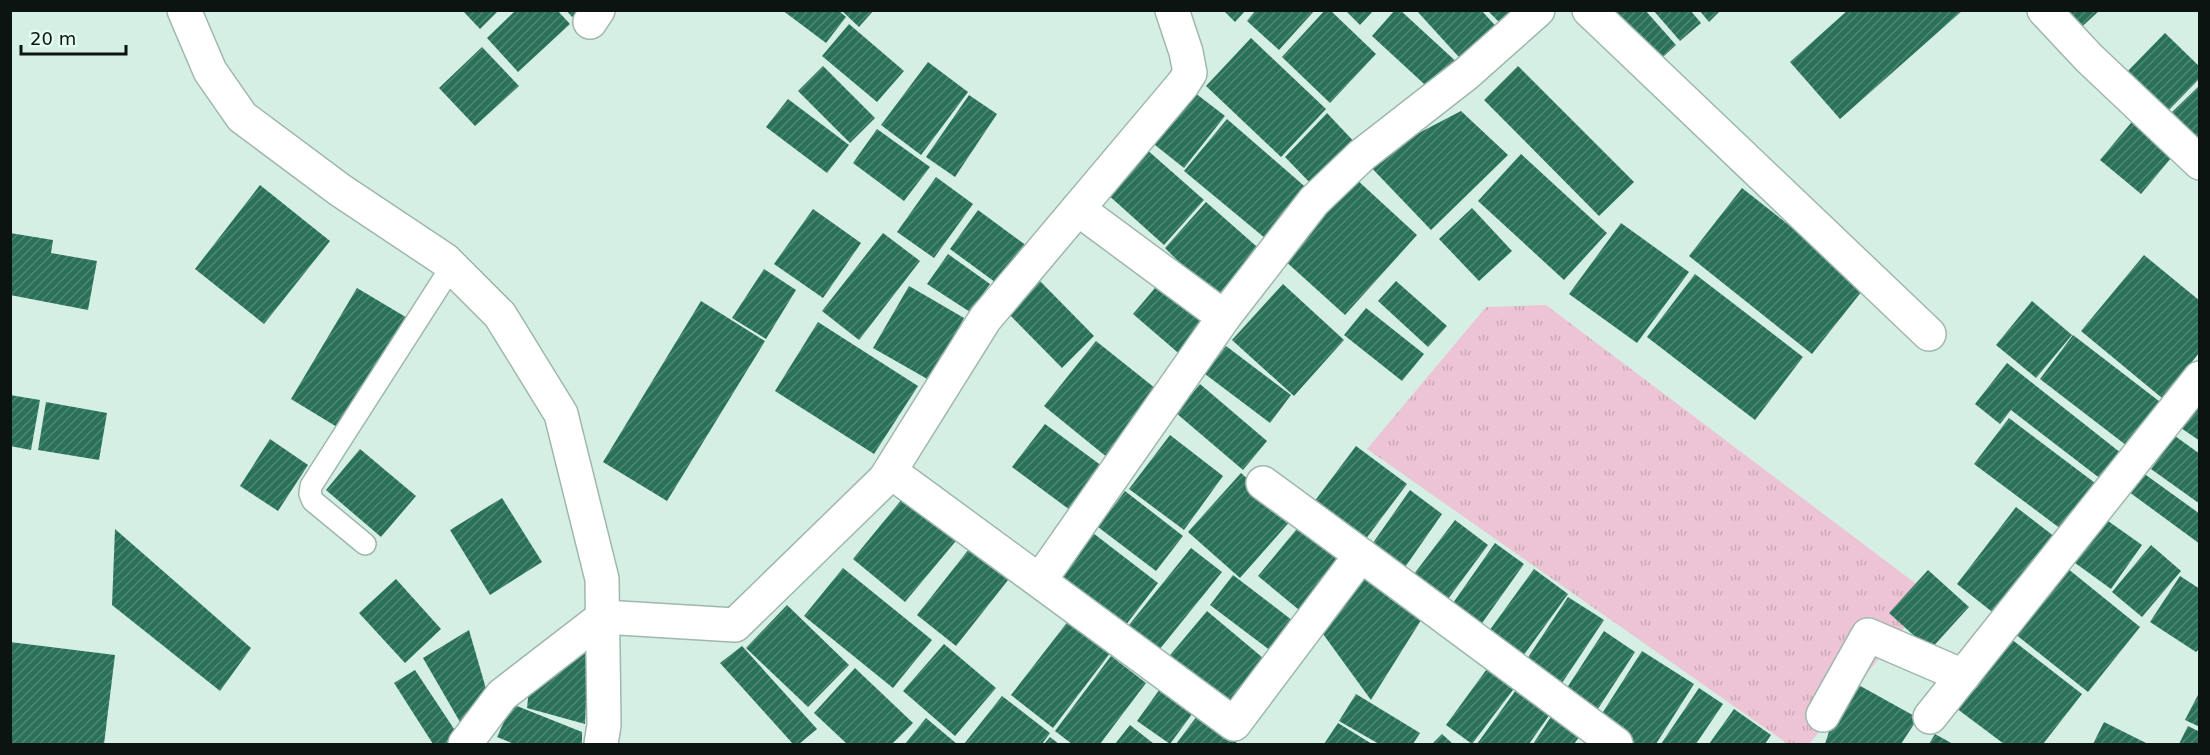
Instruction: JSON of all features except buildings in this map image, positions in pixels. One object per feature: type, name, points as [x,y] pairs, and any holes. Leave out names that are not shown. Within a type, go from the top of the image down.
[{"type":"street","points":[[184,10],[210,71],[242,117],[340,190],[445,260],[501,315],[561,414],[602,579],[604,725],[601,744]]},
{"type":"street","points":[[465,744],[502,695],[603,617],[735,625],[891,472],[986,319],[1190,73],[1186,52],[1172,10]]},
{"type":"street","points":[[1040,580],[1224,317],[1314,201],[1362,155],[1466,74],[1538,10]]},
{"type":"street","points":[[1589,10],[1929,334]]},
{"type":"street","points":[[2044,10],[2089,58],[2199,163]]},
{"type":"street","points":[[1078,209],[1224,317]]},
{"type":"street","points":[[1930,717],[2199,378]]},
{"type":"street","points":[[891,472],[1234,724],[1361,555]]},
{"type":"street","points":[[1263,483],[1616,744]]},
{"type":"street","points":[[1823,715],[1868,635],[1963,676]]},
{"type":"lane","points":[[365,544],[313,501],[310,494],[311,486],[452,267]]},
{"type":"green space","points":[[1546,305],[1931,595],[1809,744],[1788,744],[1367,449],[1486,307]]}]
